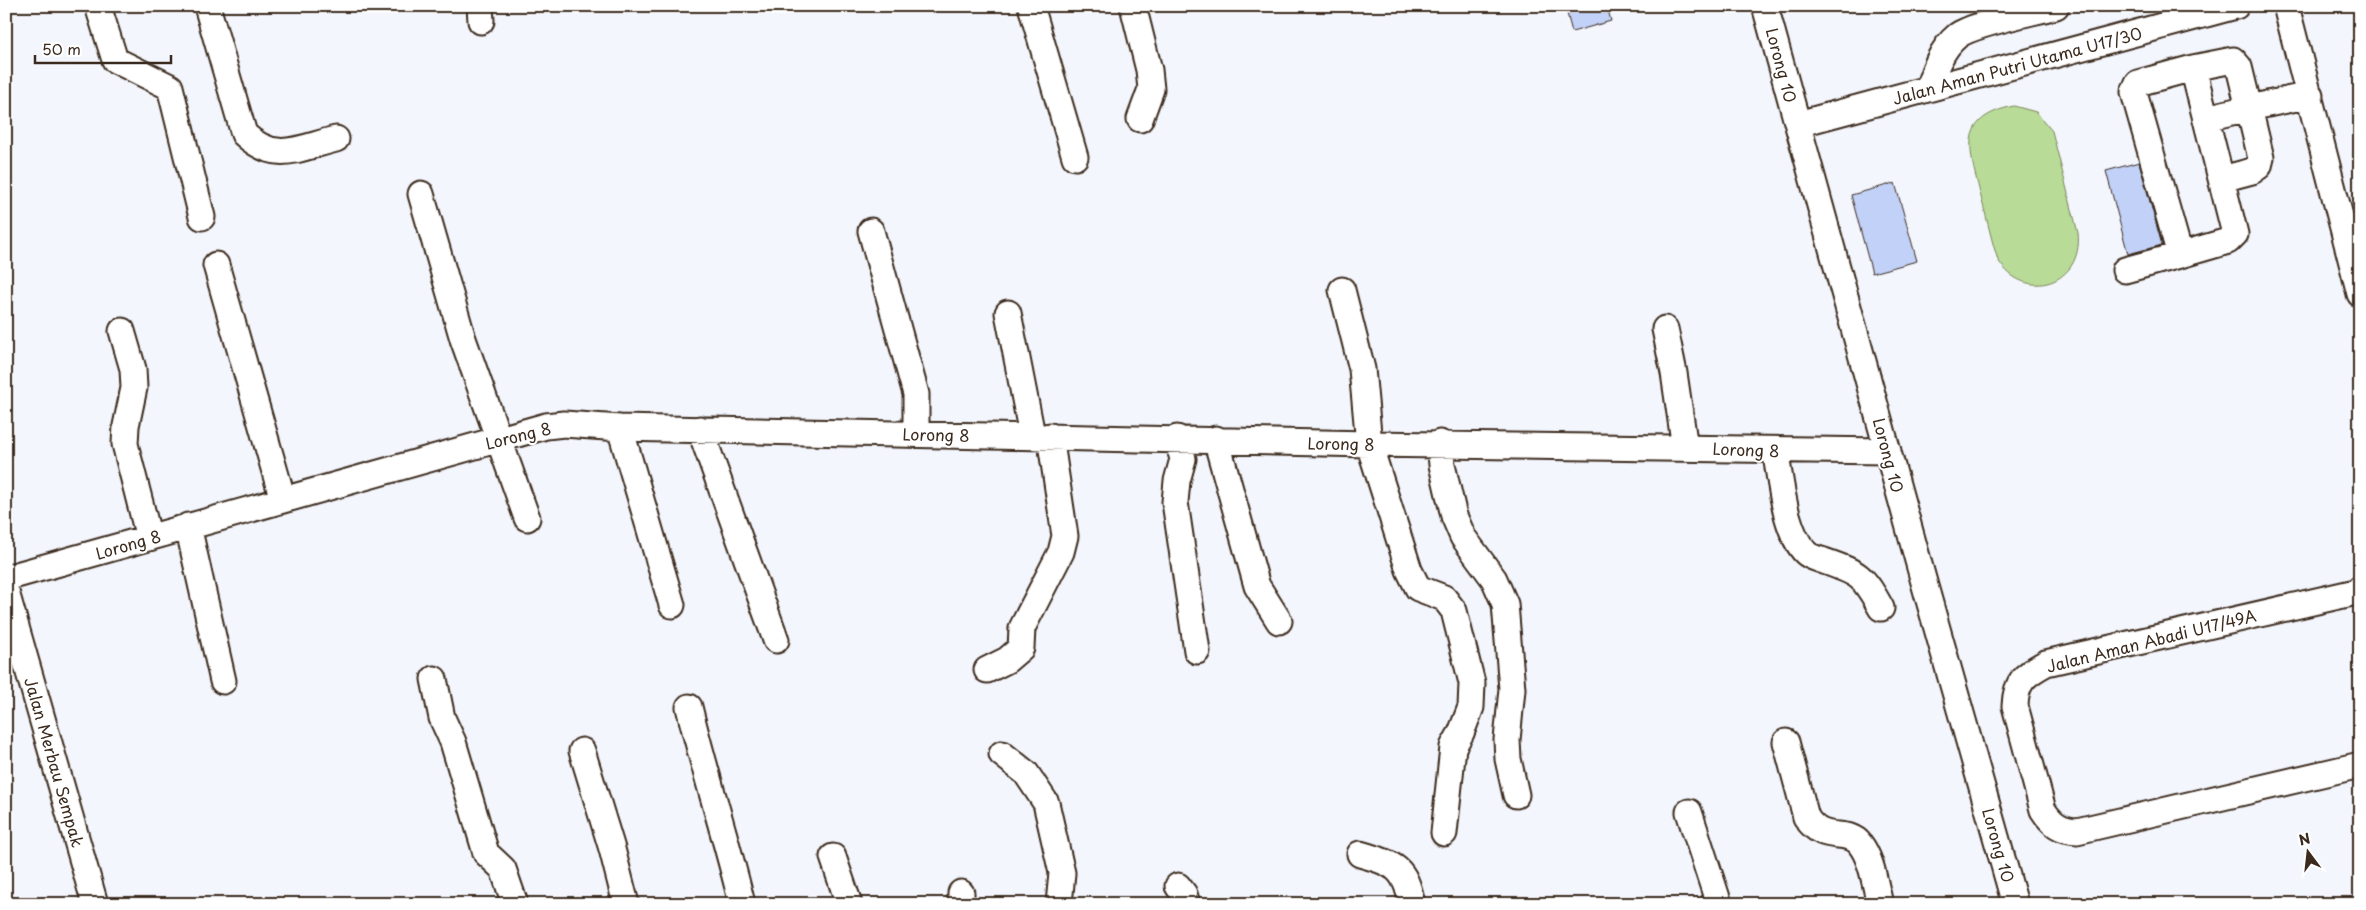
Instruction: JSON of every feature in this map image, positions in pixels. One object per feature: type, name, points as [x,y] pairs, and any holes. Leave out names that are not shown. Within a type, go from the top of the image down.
[{"type":"street","points":[[98,6],[115,60],[170,87],[202,217]]},
{"type":"street","points":[[207,6],[244,134],[256,145],[268,152],[281,152],[336,139]]},
{"type":"street","points":[[1032,6],[1074,157]]},
{"type":"street","points":[[1133,6],[1149,70],[1151,89],[1140,119]]},
{"type":"street","name":"Lorong 10","points":[[1766,6],[2015,904]]},
{"type":"street","points":[[1928,89],[1937,62],[1957,36],[1974,28],[2056,6]]},
{"type":"street","name":"Jalan Aman Putri Utama U17/30","points":[[1798,124],[1928,89],[2186,12],[2236,6]]},
{"type":"street","points":[[2286,6],[2360,294]]},
{"type":"street","points":[[2180,255],[2134,92],[2138,83],[2193,68],[2233,60],[2239,67],[2261,158],[2259,166],[2252,170],[2222,179]]},
{"type":"street","points":[[2125,270],[2232,239],[2235,228],[2193,68]]},
{"type":"street","points":[[2206,118],[2310,95]]},
{"type":"street","points":[[421,194],[463,339],[527,518]]},
{"type":"street","points":[[871,231],[916,394],[916,433]]},
{"type":"street","points":[[216,265],[283,500]]},
{"type":"street","points":[[1342,290],[1362,369],[1369,444],[1409,570],[1418,588],[1444,598],[1454,611],[1472,683],[1471,707],[1461,733],[1453,747],[1444,833]]},
{"type":"street","points":[[987,670],[1007,660],[1021,648],[1022,628],[1060,552],[1065,536],[1041,436],[1008,313]]},
{"type":"street","points":[[1665,329],[1674,372],[1685,448]]},
{"type":"street","points":[[122,331],[133,369],[134,388],[125,444],[149,538]]},
{"type":"street","name":"Lorong 8","points":[[6,578],[546,426],[564,424],[620,428],[700,430],[1177,438],[1369,444],[1440,443],[1888,451]]},
{"type":"street","points":[[620,428],[672,605]]},
{"type":"street","points":[[700,430],[776,640]]},
{"type":"street","points":[[1177,438],[1183,459],[1177,481],[1175,502],[1197,651]]},
{"type":"street","points":[[1216,439],[1257,586],[1279,621]]},
{"type":"street","points":[[1440,443],[1442,465],[1454,516],[1463,537],[1494,579],[1505,604],[1512,689],[1507,740],[1508,759],[1516,795]]},
{"type":"street","points":[[1775,450],[1787,515],[1795,538],[1807,555],[1852,572],[1866,581],[1881,608]]},
{"type":"street","points":[[188,526],[223,681]]},
{"type":"street","name":"Jalan Aman Abadi U17/49A","points":[[2360,588],[2356,592],[2046,663],[2031,671],[2021,681],[2016,690],[2015,706],[2043,810],[2050,822],[2064,831],[2077,831],[2360,765]]},
{"type":"street","name":"Jalan Merbau Sempak","points":[[6,592],[95,904]]},
{"type":"street","points":[[434,678],[442,718],[453,742],[486,853],[496,904]]},
{"type":"street","points":[[689,707],[707,781],[726,840],[742,904]]},
{"type":"street","points":[[1786,742],[1806,817],[1812,827],[1821,833],[1851,837],[1860,843],[1870,867],[1880,904]]},
{"type":"street","points":[[582,752],[612,849],[626,904]]},
{"type":"street","points":[[1002,754],[1026,772],[1046,803],[1062,873],[1059,904]]},
{"type":"street","points":[[1690,812],[1719,904]]},
{"type":"street","points":[[486,853],[503,869],[515,904]]},
{"type":"street","points":[[1360,854],[1382,860],[1401,872],[1409,887],[1412,904]]},
{"type":"street","points":[[833,857],[849,904]]},
{"type":"green space","points":[[2014,106],[2036,112],[2052,131],[2078,233],[2077,251],[2072,265],[2062,276],[2050,282],[2037,284],[2023,282],[2009,274],[1998,260],[1973,165],[1971,139],[1975,128],[1982,119],[1995,112]]},
{"type":"building","points":[[1565,6],[1607,6],[1611,21],[1572,32]]},
{"type":"building","points":[[2139,162],[2162,245],[2128,254],[2106,171]]},
{"type":"building","points":[[1895,183],[1917,261],[1872,273],[1851,195]]}]
